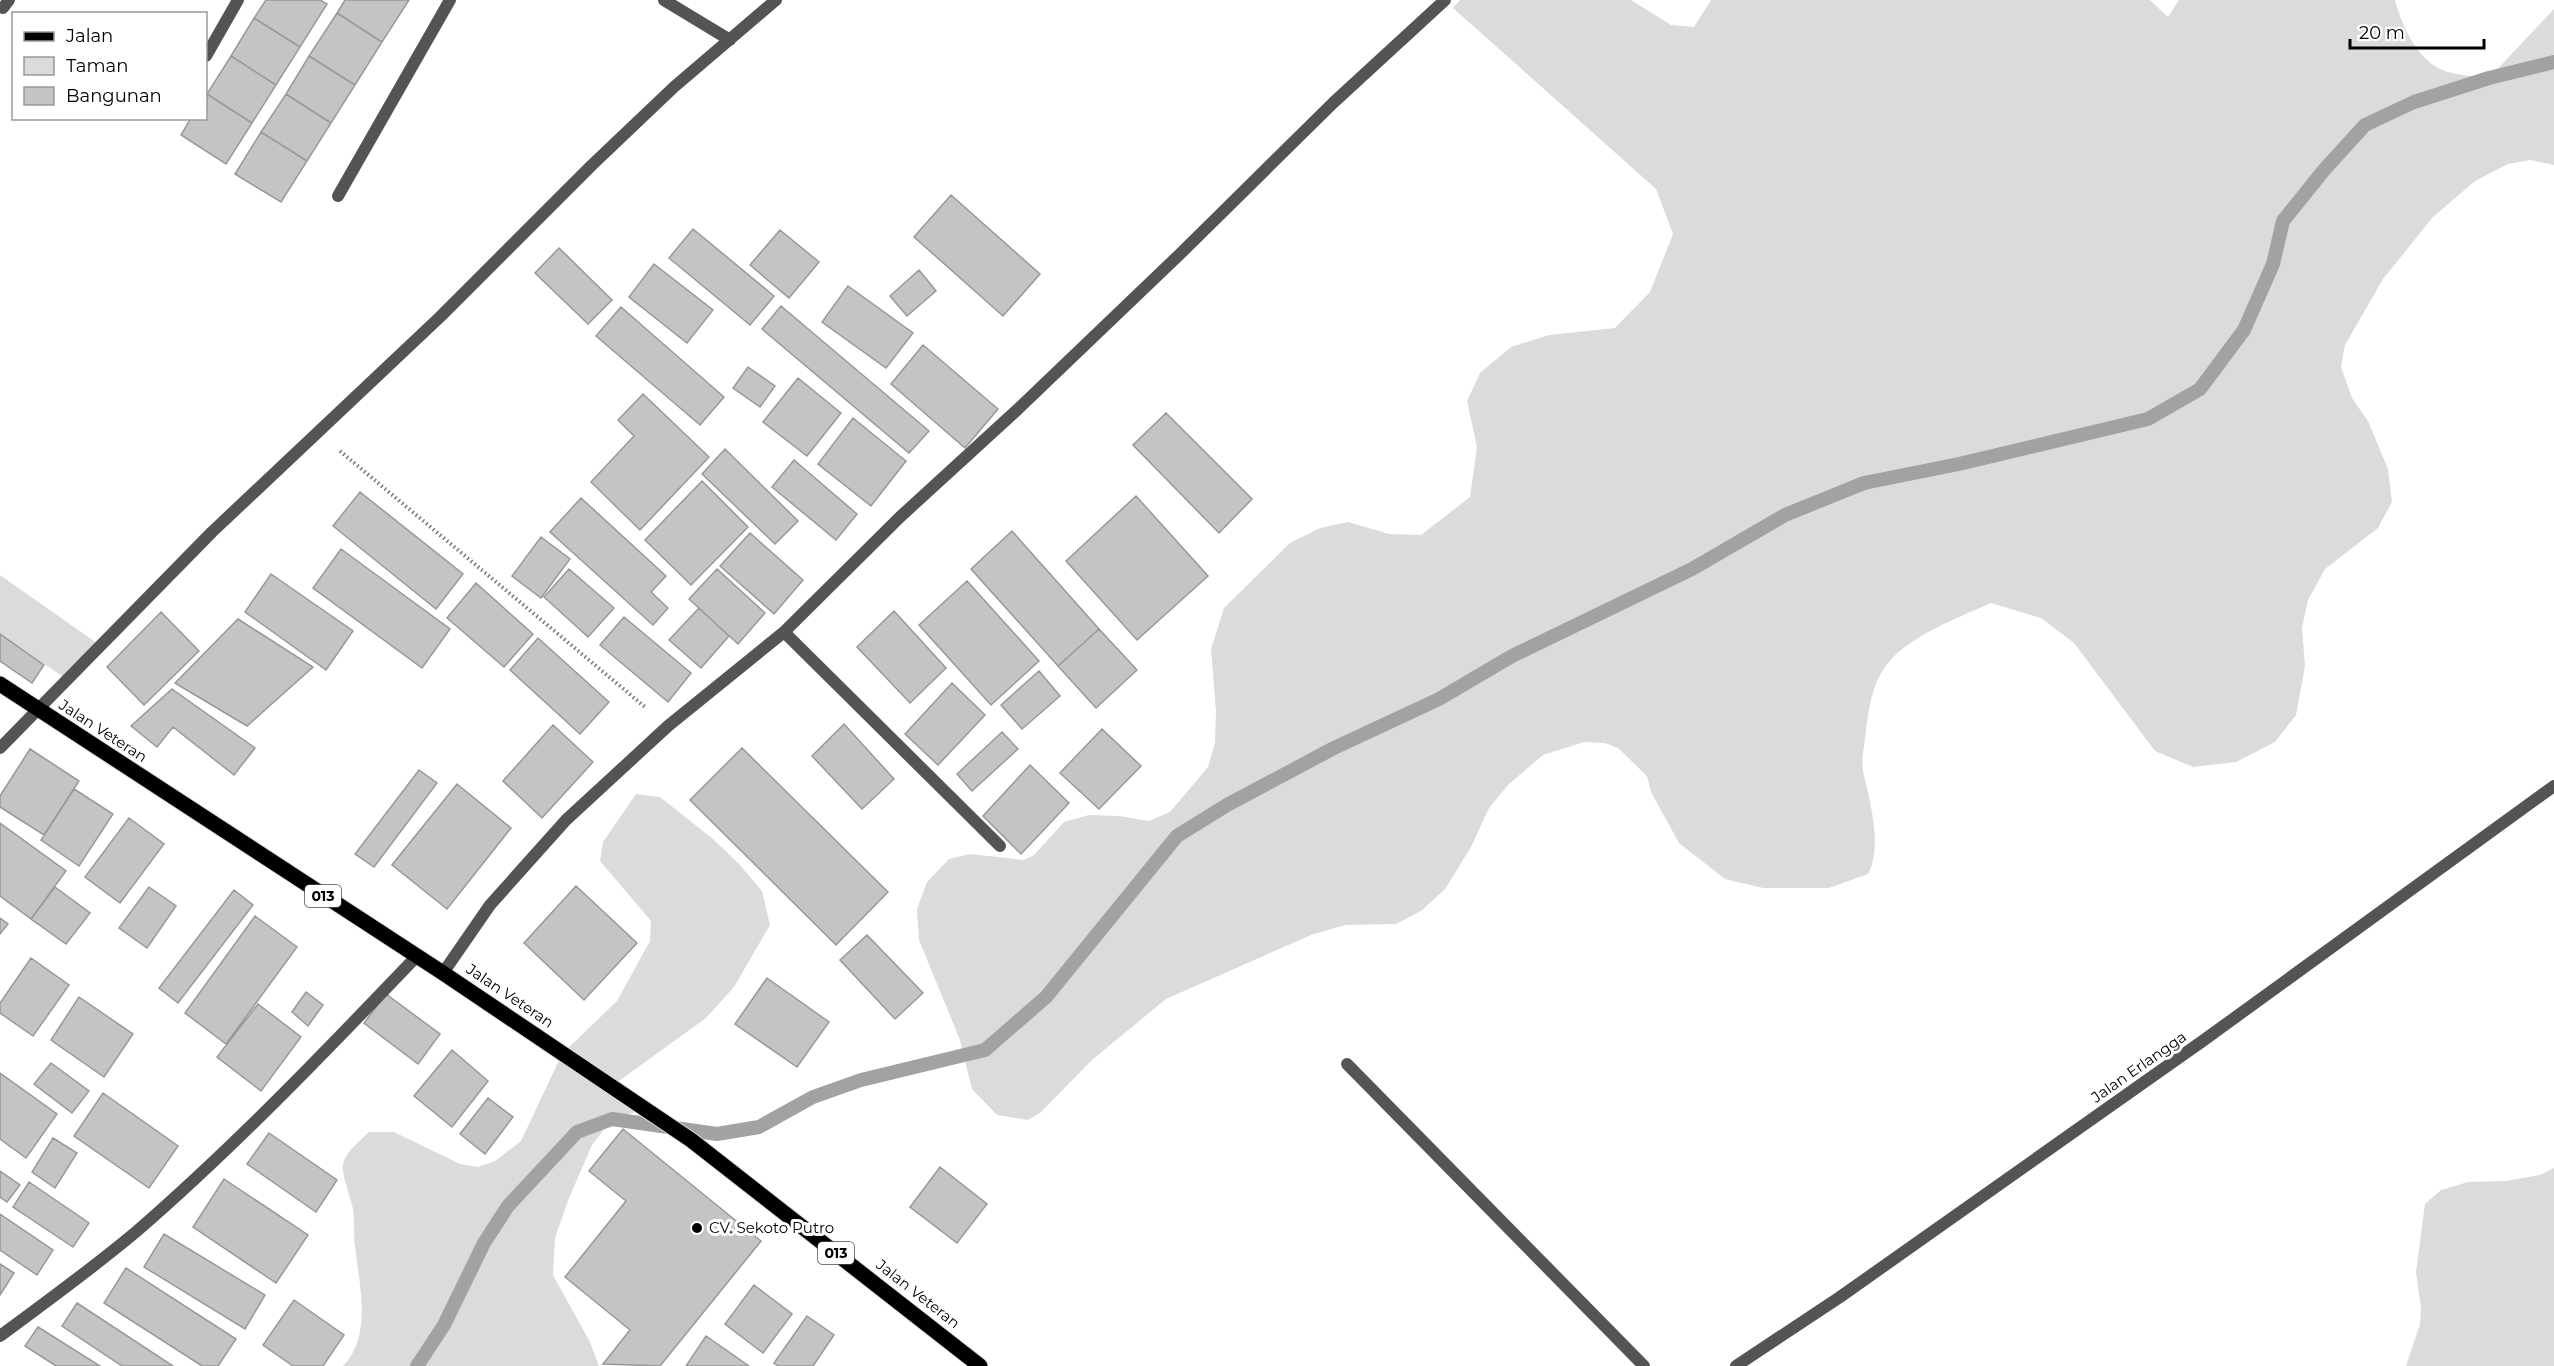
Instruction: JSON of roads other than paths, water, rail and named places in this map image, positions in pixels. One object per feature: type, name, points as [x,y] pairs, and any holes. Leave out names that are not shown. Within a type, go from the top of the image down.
[{"type":"main road","name":"Jalan Veteran","points":[[0,684],[443,973],[691,1140],[980,1366]]},
{"type":"street","points":[[207,54],[238,0]]},
{"type":"street","points":[[338,196],[450,0]]},
{"type":"street","points":[[664,0],[730,40]]},
{"type":"street","points":[[0,748],[212,532],[441,316],[649,110],[776,0]]},
{"type":"street","points":[[443,973],[490,905],[566,820],[668,726],[784,632],[900,517],[1017,410],[1334,103],[1446,0]]},
{"type":"street","points":[[784,632],[1000,846]]},
{"type":"street","name":"Jalan Erlangga","points":[[1736,1366],[1840,1297],[2204,1040],[2554,786]]},
{"type":"street","points":[[0,1336],[88,1271],[187,1186],[278,1100],[416,957]]},
{"type":"street","points":[[1347,1064],[1644,1366]]},
{"type":"waterway","points":[[417,1366],[444,1325],[484,1243],[508,1206],[577,1132],[612,1119],[717,1134],[759,1127],[813,1097],[861,1080],[985,1050],[1046,997],[1177,836],[1227,805],[1334,748],[1439,699],[1512,656],[1692,569],[1785,515],[1864,483],[1959,464],[2148,419],[2200,389],[2244,330],[2273,264],[2283,221],[2324,170],[2365,125],[2414,102],[2489,78],[2554,62]]},
{"type":"place","name":"CV. Sekoto Putro","points":[[697,1228]]}]
